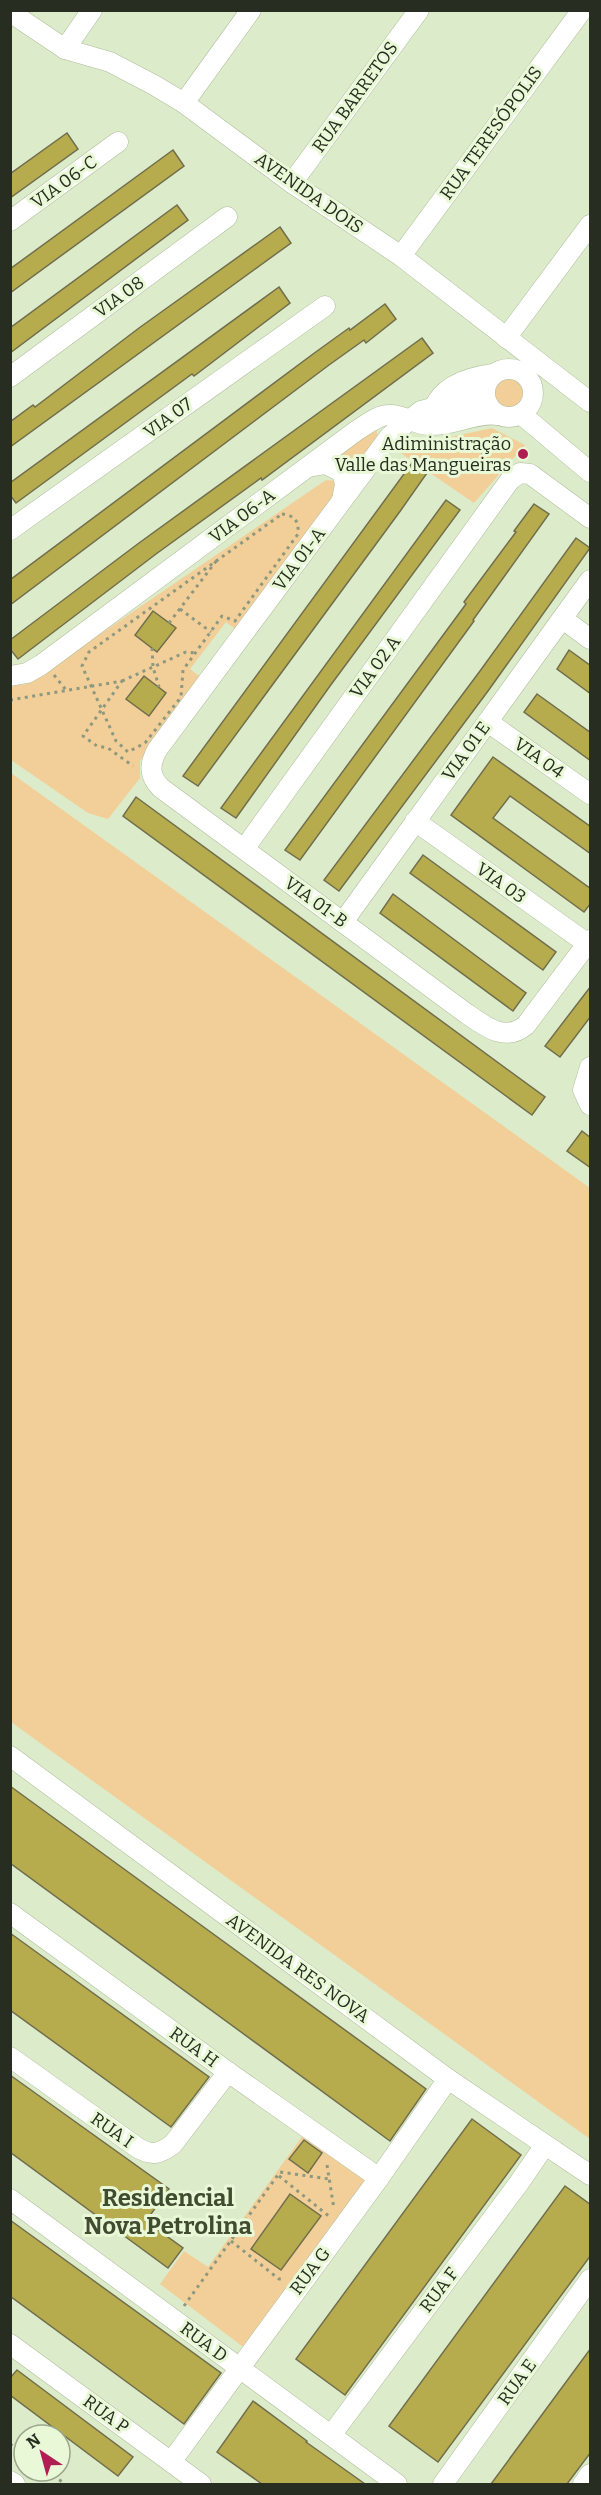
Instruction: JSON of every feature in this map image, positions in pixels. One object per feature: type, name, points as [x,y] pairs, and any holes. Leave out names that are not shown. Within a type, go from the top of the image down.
[{"type":"street","points":[[65,49],[92,10]]},
{"type":"street","points":[[184,103],[251,10]]},
{"type":"street","name":"RUA BARRETOS","points":[[291,183],[418,10]]},
{"type":"street","name":"RUA TERESÓPOLIS","points":[[400,256],[582,10]]},
{"type":"street","name":"AVENIDA DOIS","points":[[10,12],[65,49],[110,62],[154,84],[184,103],[291,183],[400,256],[591,402]]},
{"type":"street","name":"VIA 06-C","points":[[10,221],[118,142]]},
{"type":"street","name":"VIA 08","points":[[10,377],[227,217]]},
{"type":"street","points":[[506,338],[591,225]]},
{"type":"street","name":"VIA 07","points":[[10,530],[325,306]]},
{"type":"street","points":[[410,418],[425,425],[443,425],[485,414],[514,417],[521,414],[532,402],[532,386],[529,379],[516,369],[508,368],[489,381],[487,404],[498,415]]},
{"type":"street","name":"VIA 06-A","points":[[10,676],[27,674],[41,665],[378,417],[390,415],[410,418],[421,411],[434,408],[445,390],[476,377],[489,381]]},
{"type":"street","points":[[521,414],[591,472]]},
{"type":"street","name":"VIA 01-A","points":[[154,781],[151,769],[157,750],[390,436],[410,418]]},
{"type":"street","points":[[308,467],[326,464],[342,472],[345,484],[342,500]]},
{"type":"street","points":[[508,483],[520,473],[530,474],[591,518]]},
{"type":"street","name":"VIA 02 A","points":[[244,849],[508,483]]},
{"type":"street","name":"VIA 01 E","points":[[343,922],[591,580]]},
{"type":"street","points":[[562,619],[591,639]]},
{"type":"street","name":"VIA 04","points":[[488,722],[591,794]]},
{"type":"street","name":"VIA 01-B","points":[[154,781],[480,1022],[502,1034],[514,1033],[522,1028],[589,942]]},
{"type":"street","name":"VIA 03","points":[[415,821],[589,942]]},
{"type":"street","points":[[591,1067],[583,1090],[586,1101],[591,1105]]},
{"type":"street","name":"AVENIDA RES NOVA","points":[[10,1756],[448,2079],[591,2175]]},
{"type":"street","name":"RUA H","points":[[10,1913],[228,2072],[379,2178]]},
{"type":"street","name":"RUA I","points":[[10,2057],[138,2148],[154,2154],[173,2144],[228,2072]]},
{"type":"street","name":"RUA G","points":[[171,2462],[379,2178],[448,2079]]},
{"type":"street","name":"RUA F","points":[[332,2434],[545,2145]]},
{"type":"street","name":"RUA D","points":[[10,2199],[397,2484]]},
{"type":"street","name":"RUA E","points":[[443,2484],[591,2279]]},
{"type":"street","name":"RUA P","points":[[10,2344],[201,2484]]},
{"type":"street","points":[[583,2484],[591,2474]]},
{"type":"street","points":[[10,2481],[15,2484]]},
{"type":"path","points":[[463,432],[463,436],[508,483]]},
{"type":"path","points":[[282,514],[289,514],[295,518],[298,534],[235,621],[222,616],[211,632],[183,670],[181,697],[156,732],[136,750],[128,752],[123,749],[116,741],[82,666],[88,652],[282,514]]},
{"type":"path","points":[[169,623],[219,557]]},
{"type":"path","points":[[180,609],[211,632]]},
{"type":"path","points":[[152,648],[153,667],[159,687]]},
{"type":"path","points":[[10,700],[122,681],[186,652],[196,653]]},
{"type":"path","points":[[122,681],[83,736],[97,746],[108,748],[154,781]]},
{"type":"path","points":[[278,2175],[336,2222],[324,2139]]},
{"type":"path","points":[[174,2320],[282,2171],[329,2179]]},
{"type":"path","points":[[231,2241],[279,2279],[285,2278]]},
{"type":"shaded area","points":[[507,377],[518,382],[523,393],[518,404],[507,409],[496,404],[491,393],[496,382]]},
{"type":"shaded area","points":[[376,428],[378,438],[353,471],[344,460],[331,456]]},
{"type":"shaded area","points":[[492,428],[525,445],[474,503],[395,449]]},
{"type":"shaded area","points":[[326,480],[336,481],[337,497],[239,632],[226,622],[190,669],[203,679],[140,761],[140,778],[108,819],[88,813],[11,760],[10,686],[27,684]]},
{"type":"shaded area","points":[[11,773],[590,1188],[590,2139],[11,1722]]},
{"type":"shaded area","points":[[304,2134],[364,2176],[368,2183],[249,2346],[242,2346],[160,2284],[184,2251],[208,2267]]},
{"type":"building","points":[[67,133],[78,149],[10,198],[10,174]]},
{"type":"building","points":[[173,150],[184,166],[10,293],[10,269]]},
{"type":"building","points":[[177,205],[188,220],[10,353],[10,328]]},
{"type":"building","points":[[280,227],[291,243],[10,447],[10,422],[33,405],[35,407],[139,328]]},
{"type":"building","points":[[279,287],[290,303],[194,376],[192,374],[16,503],[10,495],[10,483]]},
{"type":"building","points":[[385,304],[396,319],[366,343],[364,340],[329,365],[10,605],[10,580],[313,354]]},
{"type":"building","points":[[422,338],[433,353],[262,480],[261,478],[156,554],[18,659],[10,649],[10,640],[139,543]]},
{"type":"building","points":[[412,463],[427,473],[401,510],[198,786],[183,776]]},
{"type":"building","points":[[446,500],[460,510],[236,818],[221,808]]},
{"type":"building","points":[[534,504],[549,514],[474,621],[300,860],[285,850],[466,604],[464,602]]},
{"type":"building","points":[[576,538],[590,548],[488,691],[339,891],[324,880]]},
{"type":"building","points":[[153,611],[176,628],[157,652],[135,635]]},
{"type":"building","points":[[569,650],[591,666],[591,694],[557,669]]},
{"type":"building","points":[[144,676],[166,693],[149,716],[126,699]]},
{"type":"building","points":[[537,694],[591,733],[591,761],[524,712]]},
{"type":"building","points":[[493,757],[591,827],[591,854],[510,796],[493,818],[591,889],[591,903],[584,912],[451,815]]},
{"type":"building","points":[[136,797],[545,1097],[532,1115],[123,816]]},
{"type":"building","points":[[423,855],[556,952],[543,970],[410,873]]},
{"type":"building","points":[[393,894],[526,993],[513,1011],[380,913]]},
{"type":"building","points":[[591,986],[591,1016],[560,1057],[545,1046]]},
{"type":"building","points":[[582,1131],[591,1138],[591,1168],[567,1151]]},
{"type":"building","points":[[10,1786],[426,2089],[390,2141],[10,1863]]},
{"type":"building","points":[[10,1933],[209,2077],[171,2127],[10,2010]]},
{"type":"building","points":[[10,2075],[169,2189],[146,2221],[183,2248],[168,2268],[10,2152]]},
{"type":"building","points":[[472,2119],[521,2155],[345,2395],[296,2359]]},
{"type":"building","points":[[304,2140],[322,2153],[308,2173],[289,2159]]},
{"type":"building","points":[[565,2186],[591,2205],[591,2255],[438,2462],[389,2426]]},
{"type":"building","points":[[290,2194],[321,2216],[281,2270],[251,2249]]},
{"type":"building","points":[[10,2220],[221,2373],[184,2424],[10,2296]]},
{"type":"building","points":[[591,2348],[591,2452],[567,2484],[491,2484]]},
{"type":"building","points":[[17,2370],[133,2457],[118,2476],[72,2442],[72,2423],[47,2423],[10,2395],[10,2378]]},
{"type":"building","points":[[253,2401],[365,2484],[262,2484],[217,2452]]},
{"type":"place","name":"Adiministração Valle das Mangueiras","points":[[523,454]]},
{"type":"district","name":"Residencial Nova Petrolina","points":[[168,2212]]}]
